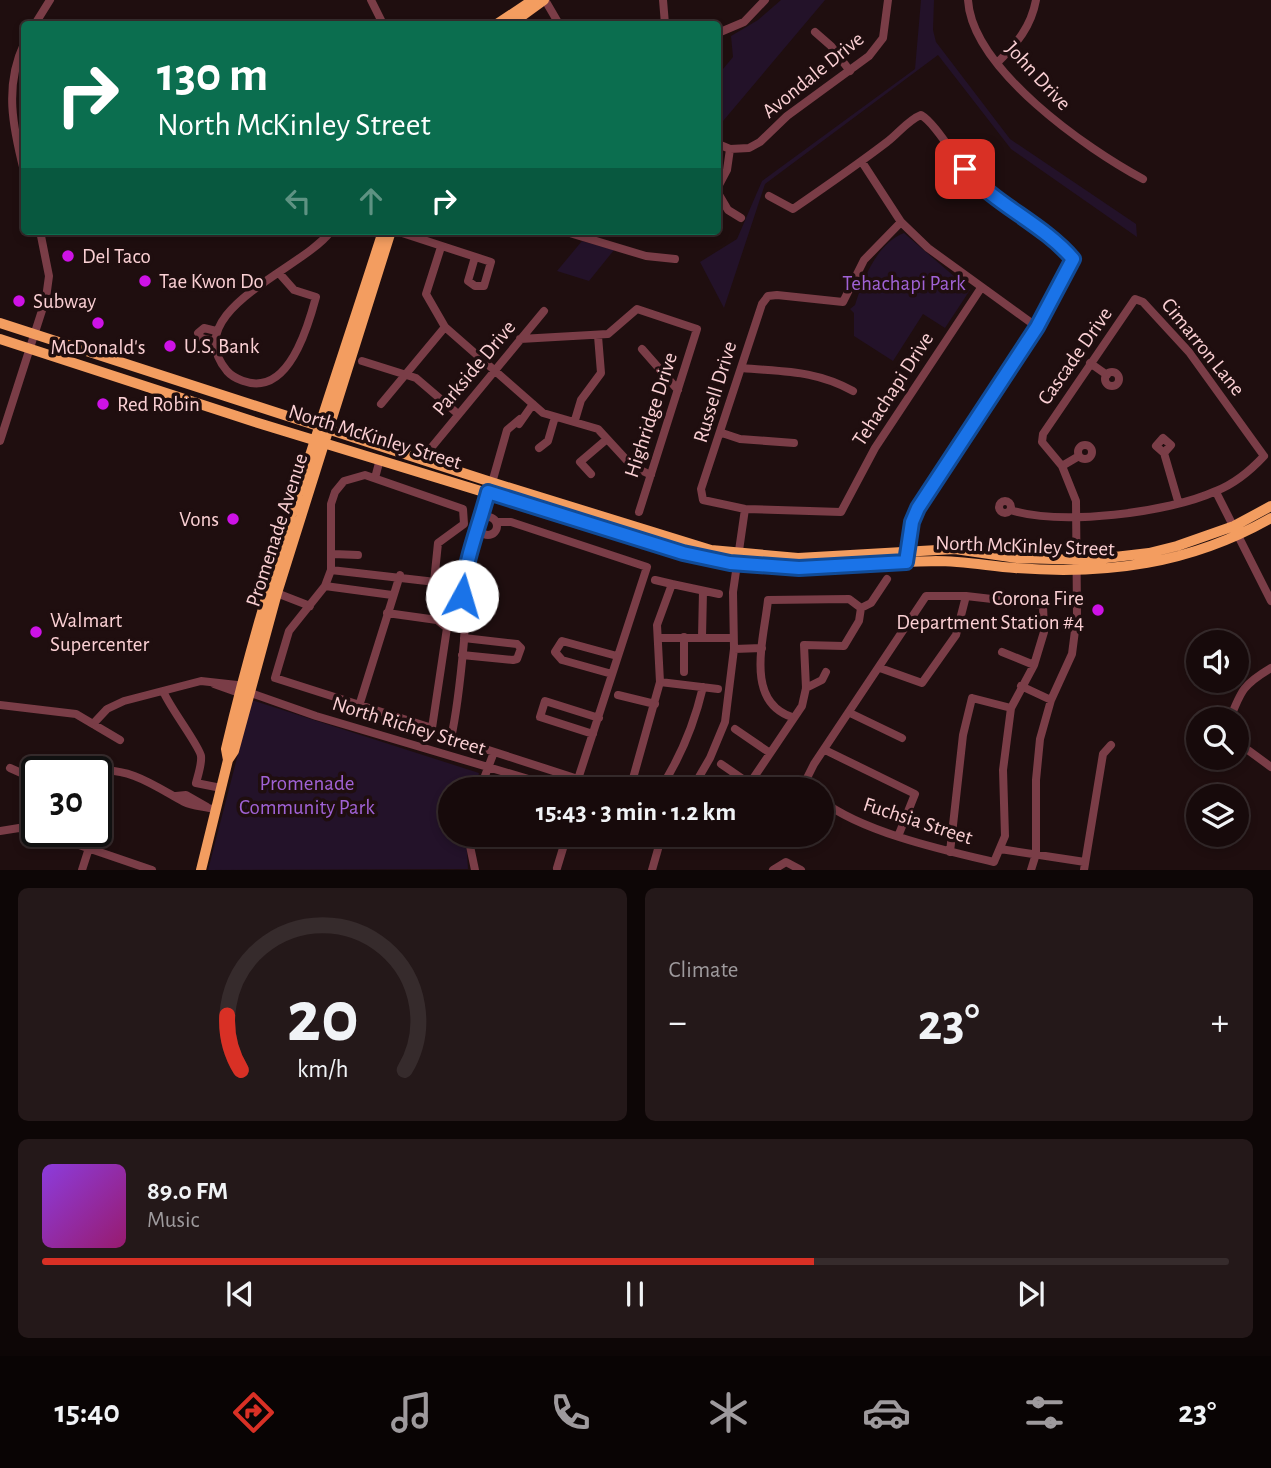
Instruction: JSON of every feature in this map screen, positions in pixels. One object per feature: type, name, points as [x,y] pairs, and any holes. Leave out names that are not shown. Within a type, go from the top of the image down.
[{"type":"main road","points":[[502,21],[530,2],[543,0]]},
{"type":"main road","points":[[515,21],[543,0]]},
{"type":"main road","name":"Promenade Avenue","points":[[201,870],[211,808],[221,788],[228,760],[226,749],[382,235]]},
{"type":"main road","name":"Promenade Avenue","points":[[325,427],[393,235]]},
{"type":"main road","name":"North McKinley Street","points":[[0,323],[325,427],[490,487]]},
{"type":"main road","name":"North McKinley Street","points":[[0,339],[255,422],[738,559],[906,558],[955,549],[1076,566],[1149,553],[1236,531]]},
{"type":"main road","points":[[1236,531],[1271,506]]},
{"type":"main road","points":[[1236,531],[1271,518]]},
{"type":"street","points":[[37,21],[50,0]]},
{"type":"street","points":[[371,0],[382,21]]},
{"type":"street","points":[[543,0],[557,21]]},
{"type":"street","points":[[663,0],[665,21]]},
{"type":"street","points":[[721,32],[744,22],[765,0]]},
{"type":"street","name":"Avondale Drive","points":[[730,149],[749,148],[760,142],[787,116],[869,56],[883,38],[888,0]]},
{"type":"street","name":"John Drive","points":[[968,0],[978,34],[1042,113],[1105,159],[1143,179]]},
{"type":"street","points":[[998,62],[1018,42],[1031,21],[1036,0]]},
{"type":"street","points":[[815,32],[831,46],[850,71]]},
{"type":"street","points":[[21,53],[13,78],[11,107],[21,156]]},
{"type":"street","points":[[769,195],[793,209],[862,162],[903,130],[913,118],[921,115],[930,120],[938,136],[978,185],[1021,214],[1073,259],[1037,327],[918,508],[912,522],[906,558]]},
{"type":"street","points":[[721,145],[730,149],[727,170],[721,181]]},
{"type":"street","points":[[862,162],[901,222],[928,248],[1037,327]]},
{"type":"street","points":[[721,198],[728,210],[741,218]]},
{"type":"street","name":"Russell Drive","points":[[745,509],[703,500],[701,489],[722,433],[762,304],[768,296],[843,302],[864,260],[901,222]]},
{"type":"street","points":[[0,440],[35,334],[49,276],[41,235]]},
{"type":"street","points":[[279,273],[294,290],[316,297],[299,346],[285,367],[269,381],[259,384],[240,379],[224,367],[213,341],[216,331],[231,309],[326,235]]},
{"type":"street","points":[[406,235],[475,257]]},
{"type":"street","points":[[577,235],[646,256],[675,259]]},
{"type":"street","points":[[595,240],[598,235]]},
{"type":"street","points":[[441,247],[426,295],[445,327],[533,404],[555,417],[575,420],[598,429],[632,466],[651,475]]},
{"type":"street","name":"Tehachapi Drive","points":[[745,509],[841,512],[875,448],[981,288]]},
{"type":"street","name":"Cascade Drive","points":[[1062,466],[1042,442],[1043,433],[1135,299]]},
{"type":"street","name":"Cimarron Lane","points":[[1135,299],[1143,302],[1189,352],[1267,457]]},
{"type":"street","name":"Highridge Drive","points":[[598,336],[608,334],[637,309],[697,329],[639,512]]},
{"type":"street","name":"Parkside Drive","points":[[431,448],[544,311]]},
{"type":"street","points":[[381,404],[445,327]]},
{"type":"street","points":[[213,341],[201,338],[198,333],[204,328],[216,331]]},
{"type":"street","points":[[520,339],[598,336],[601,373],[581,400],[575,420]]},
{"type":"street","points":[[642,349],[678,390]]},
{"type":"street","points":[[362,361],[416,378],[458,414]]},
{"type":"street","points":[[1090,363],[1107,375]]},
{"type":"street","points":[[741,368],[807,372],[830,378],[853,391]]},
{"type":"street","points":[[496,522],[511,522],[647,567],[578,779],[451,738],[464,638],[462,596],[466,562],[479,529],[507,430],[533,404]]},
{"type":"street","points":[[538,448],[548,440],[555,417]]},
{"type":"street","points":[[722,433],[740,439],[794,443]]},
{"type":"street","points":[[591,474],[580,462],[607,439]]},
{"type":"street","points":[[1164,453],[1178,501]]},
{"type":"street","points":[[1031,870],[1036,854],[1036,779],[1040,739],[1051,700],[1072,654],[1077,615],[1074,517],[1076,501],[1062,466],[1079,456]]},
{"type":"street","points":[[1010,510],[1046,517],[1135,512],[1216,492],[1267,457]]},
{"type":"street","points":[[375,478],[380,458]]},
{"type":"street","points":[[387,613],[437,621],[447,628],[432,728],[275,678],[289,631],[325,586],[333,554],[330,516],[335,492],[351,477],[365,475],[463,509],[464,524],[438,542],[434,582]]},
{"type":"street","points":[[1216,492],[1271,601]]},
{"type":"street","points":[[699,777],[710,758],[724,722],[734,649],[733,592],[745,509]]},
{"type":"street","points":[[479,529],[485,535],[491,534],[497,528],[491,517],[482,518]]},
{"type":"street","points":[[333,554],[358,555]]},
{"type":"street","points":[[331,570],[400,575],[453,584]]},
{"type":"street","points":[[359,706],[400,575]]},
{"type":"street","points":[[792,717],[772,708],[761,690],[762,648],[768,600],[871,603],[887,579]]},
{"type":"street","points":[[655,580],[719,594]]},
{"type":"street","points":[[633,777],[660,682],[657,625],[672,584]]},
{"type":"street","points":[[325,586],[392,596]]},
{"type":"street","points":[[273,591],[310,606]]},
{"type":"street","points":[[702,637],[703,591]]},
{"type":"street","points":[[810,777],[825,750],[926,596],[966,596],[1042,605],[1044,632],[1034,665],[1012,708],[1003,770],[1005,836],[1000,849],[1036,854],[1085,866],[1103,754],[1111,745]]},
{"type":"street","points":[[880,668],[922,683],[956,635],[966,596]]},
{"type":"street","points":[[754,777],[792,717],[802,706],[806,688],[804,645],[844,646],[859,621],[858,604]]},
{"type":"street","points":[[684,637],[684,672]]},
{"type":"street","points":[[462,655],[517,660],[520,653],[517,643],[464,638]]},
{"type":"street","points":[[659,638],[733,638]]},
{"type":"street","points":[[612,674],[562,660],[555,652],[562,641],[617,656]]},
{"type":"street","points":[[734,649],[762,648]]},
{"type":"street","points":[[1002,652],[1034,665]]},
{"type":"street","points":[[1234,707],[1248,682],[1269,669],[1271,682]]},
{"type":"street","points":[[806,688],[822,680],[826,672]]},
{"type":"street","name":"North Richey Street","points":[[93,724],[107,709],[124,701],[164,693],[201,681],[211,682],[520,777]]},
{"type":"street","points":[[660,682],[718,689]]},
{"type":"street","points":[[1021,686],[1051,700]]},
{"type":"street","points":[[668,777],[679,760],[695,720],[703,687]]},
{"type":"street","points":[[164,693],[172,713],[199,749],[201,759],[196,783],[221,788]]},
{"type":"street","points":[[618,695],[655,704]]},
{"type":"street","points":[[950,852],[963,735],[972,698],[1012,708]]},
{"type":"street","points":[[593,734],[540,717],[545,701],[599,718]]},
{"type":"street","points":[[0,705],[57,709],[76,714],[120,740]]},
{"type":"street","points":[[850,713],[902,738]]},
{"type":"street","points":[[734,729],[770,753]]},
{"type":"street","points":[[825,750],[915,794],[899,834]]},
{"type":"street","points":[[1249,751],[1271,767]]},
{"type":"street","points":[[485,777],[494,752]]},
{"type":"street","points":[[721,764],[737,777]]},
{"type":"street","points":[[10,768],[21,773]]},
{"type":"street","points":[[112,770],[125,773],[182,801],[211,808]]},
{"type":"street","name":"Fuchsia Street","points":[[834,808],[856,821],[950,852],[994,862],[1000,849]]},
{"type":"street","points":[[0,831],[21,828]]},
{"type":"street","points":[[86,847],[152,870]]},
{"type":"street","points":[[470,847],[475,870]]},
{"type":"street","points":[[557,868],[563,847]]},
{"type":"street","points":[[653,870],[659,847]]},
{"type":"street","points":[[82,870],[89,848]]},
{"type":"street","points":[[773,870],[786,862],[801,870]]},
{"type":"green space","points":[[781,0],[825,0],[721,123],[721,71],[733,57],[731,36],[758,20]]},
{"type":"green space","points":[[921,0],[934,0],[933,30],[936,42],[1010,139],[1136,224],[1137,237],[1011,149],[938,55],[765,184],[724,308],[700,262],[737,239],[762,181],[915,69]]},
{"type":"green space","name":"Tehachapi Park","points":[[904,233],[970,290],[945,328],[923,314],[893,361],[854,336],[854,313],[850,309],[855,305],[878,254],[894,238]]},
{"type":"green space","points":[[582,241],[614,250],[589,281],[557,271]]},
{"type":"green space","name":"Promenade Community Park","points":[[252,700],[479,773],[478,777],[438,777],[438,847],[467,847],[468,869],[208,870]]},
{"type":"place","name":"Del Taco","points":[[68,256]]},
{"type":"place","name":"Tae Kwon Do","points":[[145,281]]},
{"type":"place","name":"Subway","points":[[19,301]]},
{"type":"place","name":"McDonald's","points":[[98,323]]},
{"type":"place","name":"U.S. Bank","points":[[170,346]]},
{"type":"place","name":"Red Robin","points":[[103,404]]},
{"type":"place","name":"Vons","points":[[233,519]]},
{"type":"place","name":"Corona Fire Department Station #4","points":[[1098,610]]},
{"type":"place","name":"Walmart Supercenter","points":[[36,632]]},
{"type":"route","points":[[462,596],[466,562],[479,529],[488,492],[706,559],[799,568],[906,562],[907,544],[918,508],[1037,327],[1073,259],[1021,214],[978,185],[965,169]]}]
